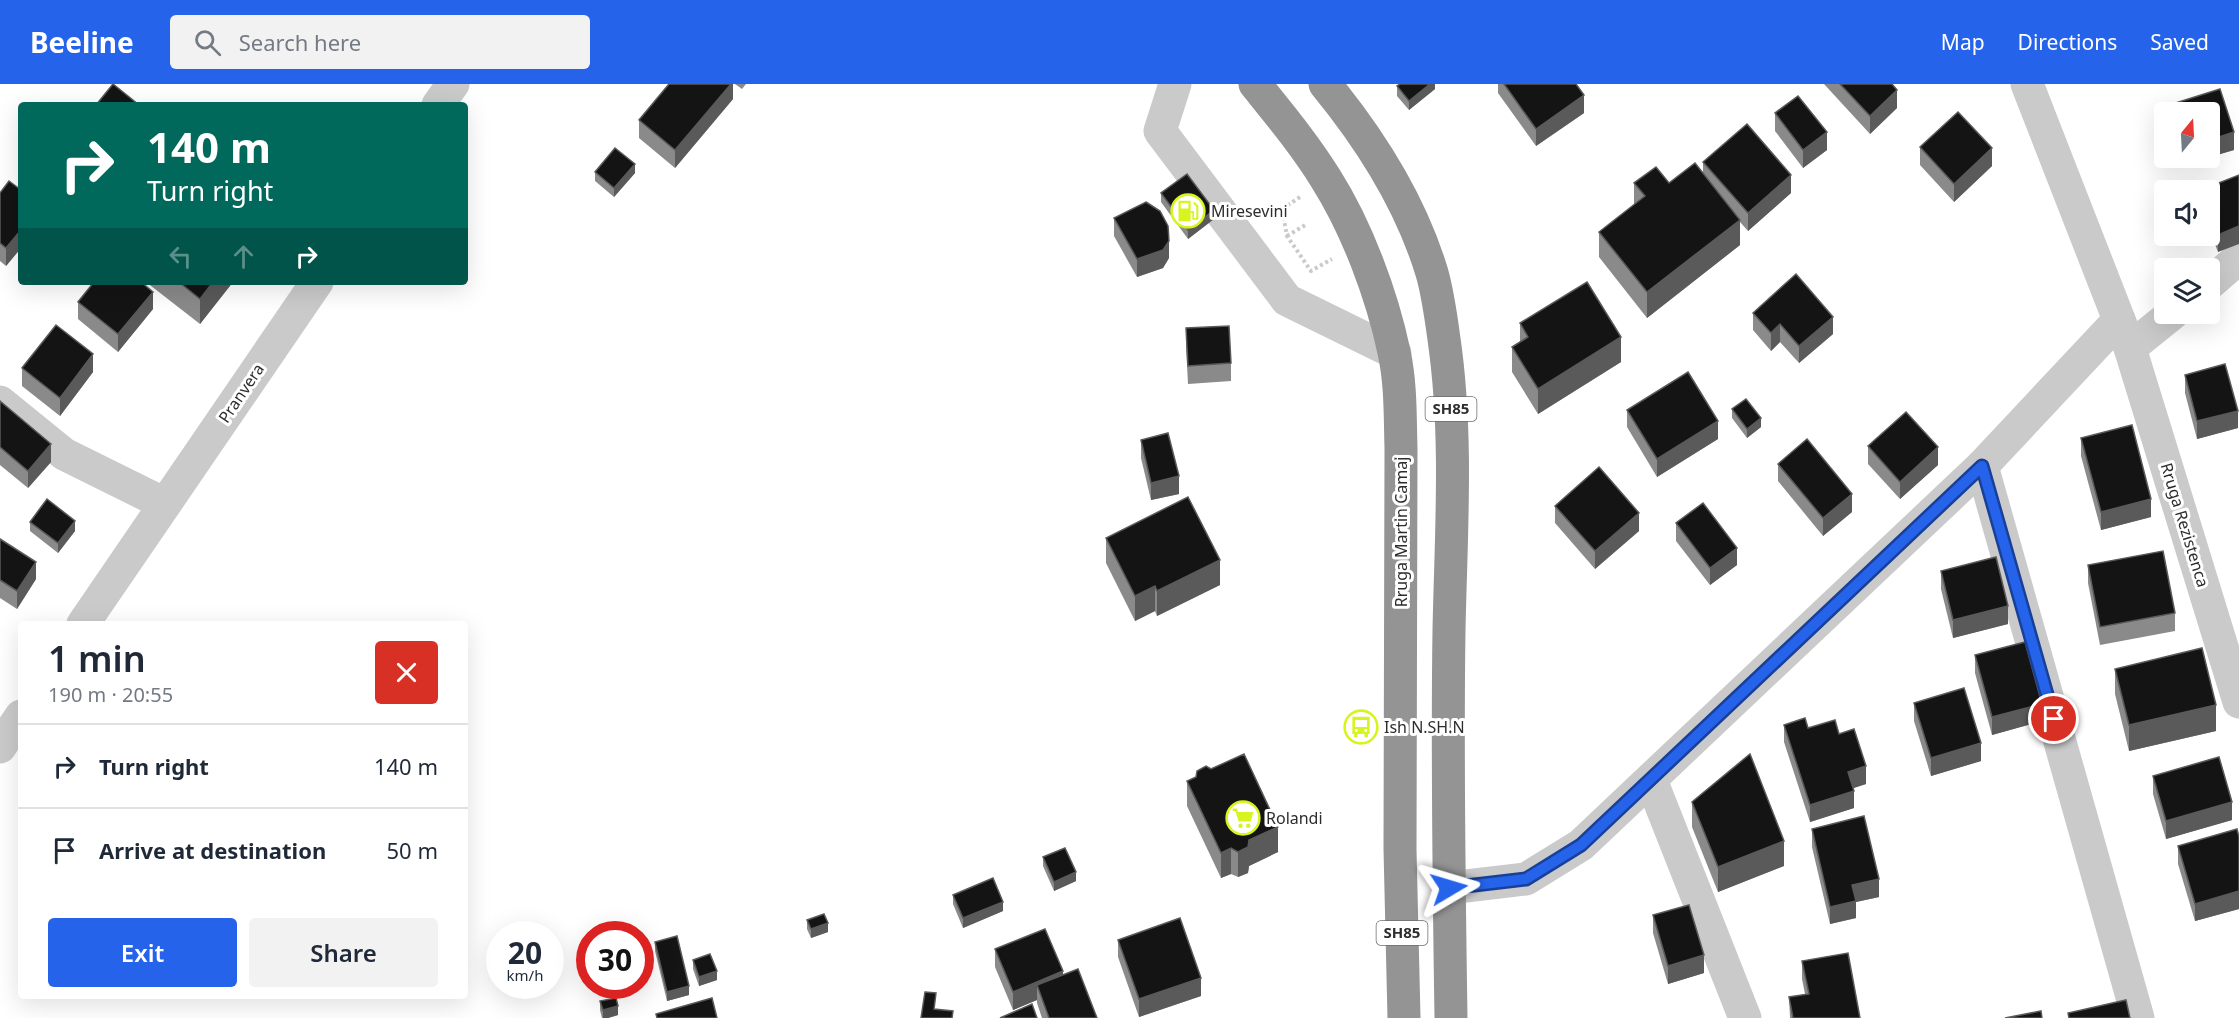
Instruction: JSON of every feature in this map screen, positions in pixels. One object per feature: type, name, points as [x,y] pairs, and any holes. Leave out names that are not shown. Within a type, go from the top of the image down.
[{"type":"highway","name":"Rruga Martin Camaj","points":[[1255,84],[1327,180],[1370,271],[1395,353],[1401,448],[1400,849],[1404,1018]]},
{"type":"highway","name":"SH85","points":[[1325,84],[1372,146],[1397,189],[1418,234],[1429,264],[1448,368],[1453,453],[1449,633],[1451,1018]]},
{"type":"street","points":[[440,102],[453,84]]},
{"type":"street","points":[[1175,84],[1160,131],[1287,300],[1395,353]]},
{"type":"street","name":"Rruga Rezistenca","points":[[2027,84],[2124,334],[2239,702]]},
{"type":"street","points":[[2220,274],[2239,258]]},
{"type":"street","name":"Pranvera","points":[[85,621],[315,285]]},
{"type":"street","points":[[1449,888],[1526,879],[1581,845],[2124,334],[2154,322]]},
{"type":"street","points":[[0,402],[64,454],[165,504]]},
{"type":"street","points":[[1982,466],[2138,1018]]},
{"type":"street","points":[[0,747],[18,720]]},
{"type":"street","points":[[1651,780],[1745,1018]]},
{"type":"path","points":[[1327,180],[1282,209],[1287,236],[1311,271],[1358,243]]},
{"type":"path","points":[[1287,236],[1307,224]]},
{"type":"building","points":[[113,84],[135,102],[98,102]]},
{"type":"building","points":[[669,84],[731,84],[675,150],[639,120]]},
{"type":"building","points":[[1400,84],[1430,84],[1409,101],[1397,86]]},
{"type":"building","points":[[1504,84],[1576,84],[1584,95],[1536,129]]},
{"type":"building","points":[[1840,84],[1892,84],[1897,90],[1870,116]]},
{"type":"building","points":[[2220,89],[2234,132],[2220,137],[2220,102],[2179,102]]},
{"type":"building","points":[[1798,96],[1827,132],[1803,150],[1775,113]]},
{"type":"building","points":[[1958,112],[1992,148],[1954,184],[1920,147]]},
{"type":"building","points":[[1747,124],[1791,175],[1748,213],[1703,162]]},
{"type":"building","points":[[615,148],[635,164],[614,188],[595,172]]},
{"type":"building","points":[[1695,163],[1740,220],[1647,292],[1599,232],[1645,196],[1634,183],[1656,167],[1669,183]]},
{"type":"building","name":"Miresevini","points":[[1187,174],[1214,210],[1188,230],[1161,193]]},
{"type":"building","points":[[2239,175],[2239,226],[2220,234],[2220,182]]},
{"type":"building","points":[[9,181],[18,188],[18,234],[6,248],[0,243],[0,193]]},
{"type":"building","points":[[1146,202],[1160,211],[1168,226],[1169,241],[1163,250],[1137,259],[1114,218]]},
{"type":"building","points":[[1796,274],[1833,317],[1799,346],[1780,324],[1771,333],[1753,313]]},
{"type":"building","points":[[1587,282],[1621,337],[1538,389],[1512,347],[1528,337],[1520,323]]},
{"type":"building","points":[[92,285],[145,285],[153,292],[118,334],[78,302]]},
{"type":"building","points":[[183,285],[211,285],[200,299]]},
{"type":"building","points":[[56,325],[93,354],[60,398],[22,368]]},
{"type":"building","points":[[1229,326],[1231,363],[1188,366],[1186,328]]},
{"type":"building","points":[[2225,364],[2238,411],[2197,421],[2185,375]]},
{"type":"building","points":[[1688,372],[1718,421],[1657,459],[1627,410]]},
{"type":"building","points":[[1746,399],[1761,418],[1747,429],[1732,409]]},
{"type":"building","points":[[0,401],[51,444],[28,471],[0,447]]},
{"type":"building","points":[[1906,412],[1938,447],[1900,482],[1868,446]]},
{"type":"building","points":[[2132,425],[2151,499],[2101,512],[2081,438]]},
{"type":"building","points":[[1168,433],[1179,476],[1151,483],[1141,440]]},
{"type":"building","points":[[1807,439],[1852,494],[1823,518],[1778,464]]},
{"type":"building","points":[[1599,467],[1639,513],[1595,551],[1555,506]]},
{"type":"building","points":[[1188,497],[1220,560],[1157,591],[1155,586],[1135,596],[1106,538]]},
{"type":"building","points":[[47,499],[75,521],[58,543],[30,522]]},
{"type":"building","points":[[1703,503],[1737,548],[1710,568],[1676,523]]},
{"type":"building","points":[[0,539],[36,562],[17,591],[0,580]]},
{"type":"building","points":[[2163,551],[2175,613],[2100,627],[2088,565]]},
{"type":"building","points":[[1996,557],[2008,606],[1953,620],[1941,571]]},
{"type":"building","points":[[2025,642],[2042,704],[1992,717],[1975,655]]},
{"type":"building","points":[[2202,648],[2216,705],[2129,725],[2115,669]]},
{"type":"building","points":[[1964,688],[1981,743],[1931,758],[1914,703]]},
{"type":"building","points":[[1805,718],[1808,728],[1835,720],[1839,734],[1854,729],[1866,766],[1848,772],[1854,791],[1810,805],[1784,725]]},
{"type":"building","points":[[1244,754],[1278,827],[1249,840],[1248,847],[1238,852],[1231,848],[1221,853],[1187,781],[1196,777],[1197,771],[1206,766],[1211,769]]},
{"type":"building","points":[[1750,754],[1784,841],[1718,867],[1692,802]]},
{"type":"building","points":[[2219,757],[2232,802],[2166,821],[2153,776]]},
{"type":"building","points":[[1864,816],[1879,879],[1852,885],[1856,901],[1830,907],[1812,829]]},
{"type":"building","points":[[2237,829],[2239,891],[2195,904],[2178,846]]},
{"type":"building","points":[[1065,848],[1076,872],[1054,882],[1043,857]]},
{"type":"building","points":[[993,878],[1003,902],[963,918],[953,895]]},
{"type":"building","points":[[1689,905],[1704,955],[1668,966],[1653,915]]},
{"type":"building","points":[[824,914],[828,923],[811,929],[807,920]]},
{"type":"building","points":[[1180,918],[1201,978],[1139,999],[1118,940]]},
{"type":"building","points":[[1045,929],[1063,971],[1013,992],[995,949]]},
{"type":"building","points":[[677,936],[689,986],[667,992],[655,942]]},
{"type":"building","points":[[1848,953],[1860,1018],[1793,1018],[1789,997],[1809,994],[1802,961]]},
{"type":"building","points":[[710,954],[717,971],[699,977],[693,960]]},
{"type":"building","points":[[1078,969],[1097,1018],[1049,1018],[1037,985]]},
{"type":"building","points":[[925,992],[936,993],[934,1009],[953,1011],[952,1018],[921,1018]]},
{"type":"building","points":[[712,998],[717,1018],[657,1018],[656,1014]]},
{"type":"building","points":[[616,999],[618,1006],[603,1010],[600,1001]]},
{"type":"building","points":[[2126,1000],[2130,1018],[2069,1018],[2068,1013]]},
{"type":"building","points":[[1032,1004],[1037,1018],[1000,1018]]},
{"type":"building","points":[[2041,1011],[2042,1018],[2005,1018]]},
{"type":"place","name":"Miresevini","points":[[1188,211]]},
{"type":"place","name":"Ish N.SH.N","points":[[1361,727]]},
{"type":"place","name":"Rolandi","points":[[1243,818]]},
{"type":"route","points":[[1449,888],[1526,879],[1581,845],[1982,466],[2054,719]]}]
